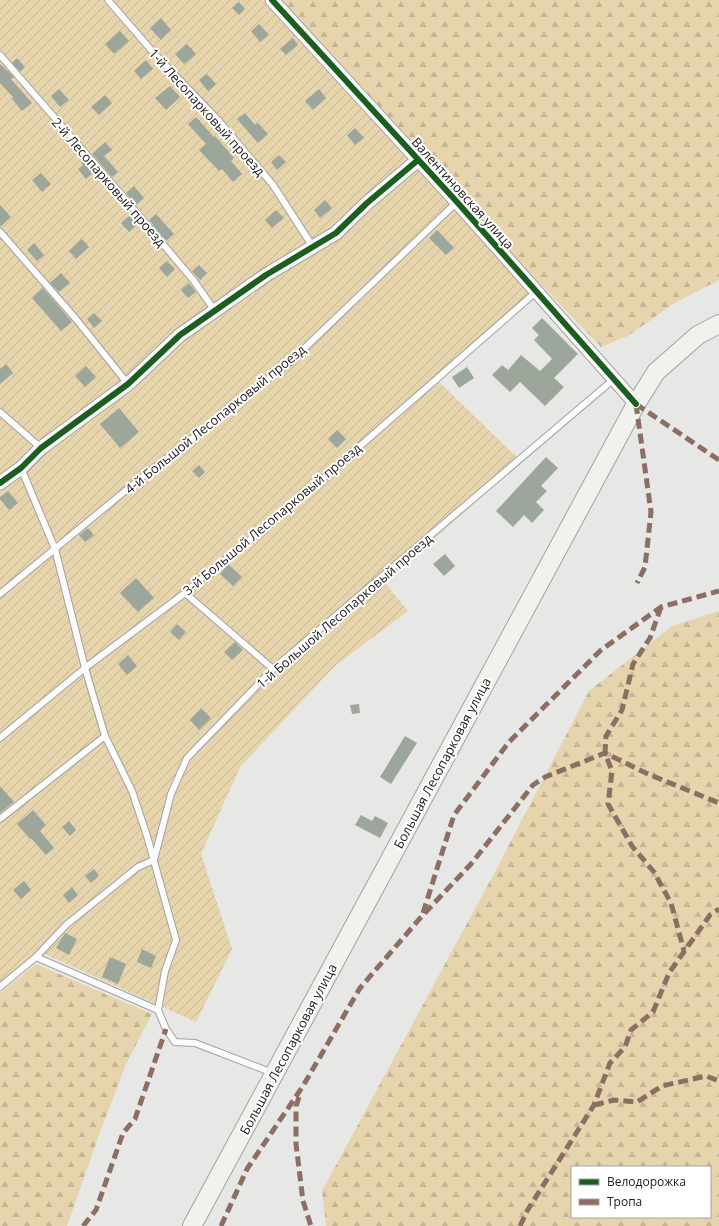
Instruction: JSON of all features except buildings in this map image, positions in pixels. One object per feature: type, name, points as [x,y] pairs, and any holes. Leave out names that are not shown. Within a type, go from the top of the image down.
[{"type":"main road","name":"Большая Лесопарковая улица","points":[[192,1226],[636,404],[656,372],[698,335],[719,324]]},
{"type":"street","name":"Валентиновская улица","points":[[272,0],[457,202],[636,404]]},
{"type":"street","points":[[0,483],[21,468],[41,448],[128,384],[180,335],[266,275],[336,232],[367,202],[418,160]]},
{"type":"lane","name":"1-й Лесопарковый проезд","points":[[108,0],[153,52],[219,121],[273,185],[313,247]]},
{"type":"lane","name":"2-й Лесопарковый проезд","points":[[0,55],[194,281],[215,311]]},
{"type":"lane","name":"4-й Большой Лесопарковый проезд","points":[[0,594],[136,482],[290,362],[457,202]]},
{"type":"lane","points":[[0,232],[76,319],[128,384]]},
{"type":"lane","name":"3-й Большой Лесопарковый проезд","points":[[0,738],[85,668],[185,593],[208,572],[288,508],[537,291]]},
{"type":"lane","name":"1-й Большой Лесопарковый проезд","points":[[154,860],[171,794],[187,758],[273,669],[614,379]]},
{"type":"lane","points":[[0,412],[41,448]]},
{"type":"lane","points":[[21,468],[55,549],[85,668],[105,736],[132,791],[147,836],[176,940],[165,971],[158,1010],[166,1029],[175,1042],[195,1043],[275,1074]]},
{"type":"lane","points":[[185,593],[273,669]]},
{"type":"lane","points":[[0,819],[105,736]]},
{"type":"lane","points":[[0,987],[36,957],[66,925],[138,867],[154,860]]},
{"type":"lane","points":[[36,957],[158,1010]]},
{"type":"green space","points":[[0,0],[280,0],[531,297],[437,380],[521,461],[385,583],[408,611],[335,666],[240,767],[201,854],[232,949],[196,1022],[40,952],[0,984]]},
{"type":"green space","points":[[275,0],[719,0],[719,280],[673,304],[628,336],[601,347],[374,111]]},
{"type":"green space","points":[[719,611],[719,1226],[326,1226],[322,1191],[497,868],[589,691],[672,626]]},
{"type":"green space","points":[[36,964],[152,1014],[126,1064],[67,1226],[0,1226],[0,993]]},
{"type":"marked path","points":[[636,404],[651,512],[645,567],[637,583]]},
{"type":"marked path","points":[[636,404],[719,460]]},
{"type":"marked path","points":[[423,913],[454,815],[509,742],[601,650],[661,607],[719,591]]},
{"type":"marked path","points":[[661,607],[650,638],[633,664],[622,710],[606,736],[605,753],[612,771],[608,804],[632,846],[654,872],[671,903],[684,951]]},
{"type":"marked path","points":[[221,1226],[247,1169],[303,1086],[360,988],[422,916],[471,864],[533,785],[545,777],[605,753],[648,774],[719,803]]},
{"type":"marked path","points":[[520,1226],[527,1211],[594,1105],[610,1063],[625,1047],[631,1030],[653,1012],[669,973],[710,915],[719,909]]},
{"type":"marked path","points":[[83,1226],[96,1210],[123,1133],[135,1119],[166,1029]]},
{"type":"marked path","points":[[594,1105],[614,1100],[637,1102],[662,1086],[706,1076],[719,1081]]},
{"type":"marked path","points":[[299,1097],[296,1106],[296,1144],[303,1201],[311,1226]]},
{"type":"cycle path","points":[[272,0],[457,202],[636,404]]},
{"type":"cycle path","points":[[0,483],[21,468],[41,448],[128,384],[180,335],[266,275],[336,233],[367,203],[418,160]]}]
